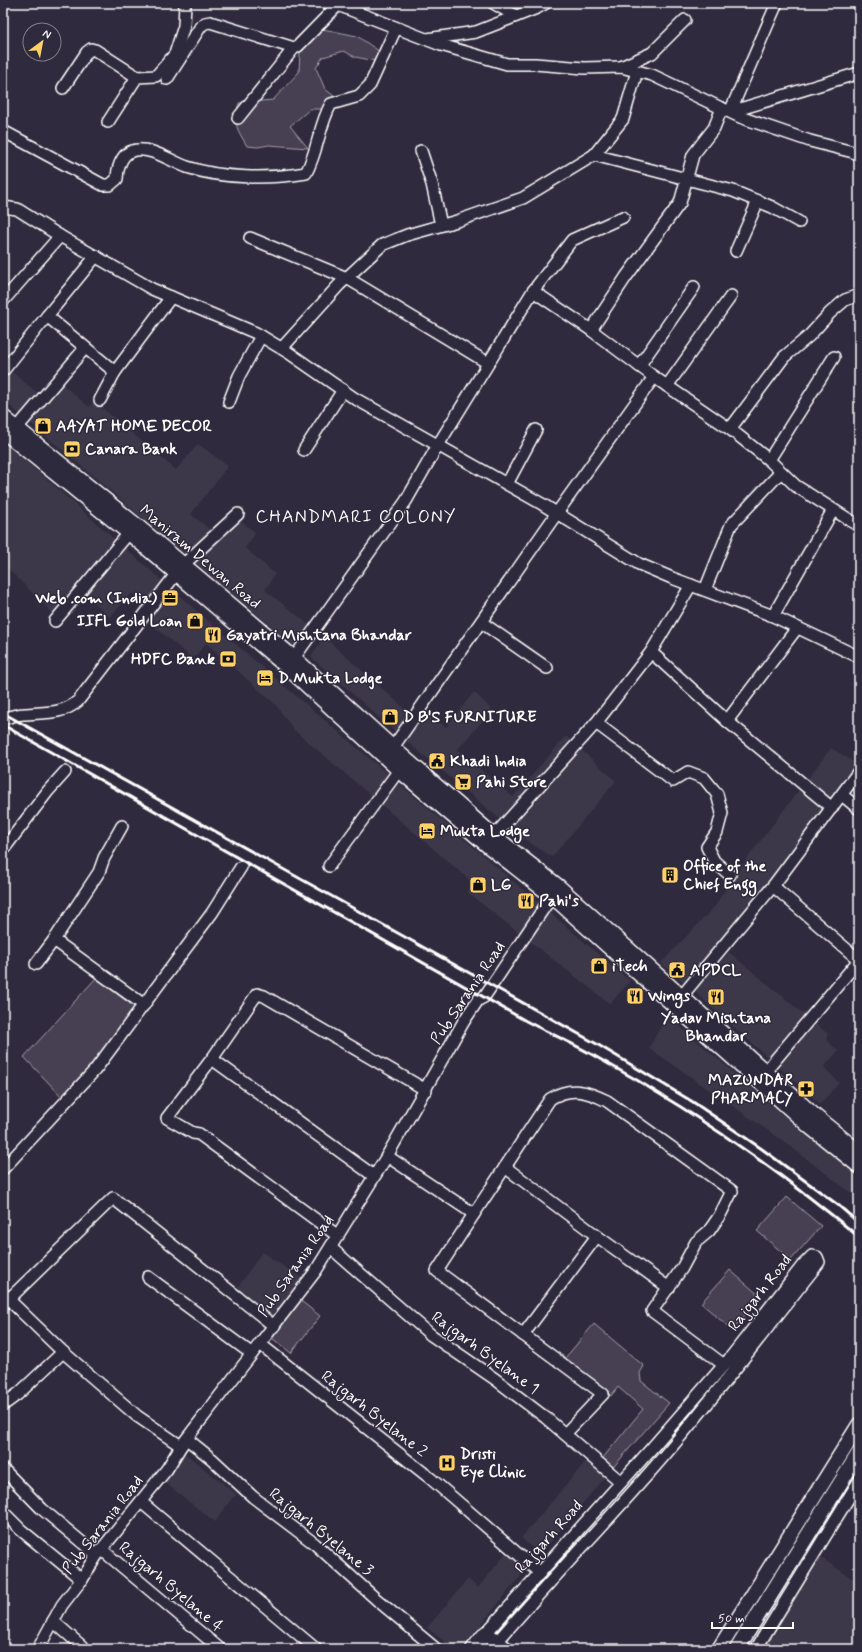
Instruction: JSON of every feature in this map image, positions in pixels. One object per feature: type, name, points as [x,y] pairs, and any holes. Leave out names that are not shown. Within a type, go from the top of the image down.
[{"type":"main road","name":"Maniram Dewan Road","points":[[3,417],[179,569],[287,667],[389,752],[494,836],[809,1126],[859,1166]]},
{"type":"main road","name":"Maniram Dewan Road","points":[[3,431],[132,529]]},
{"type":"main road","name":"Maniram Dewan Road","points":[[179,569],[294,658],[389,752],[399,770],[487,845],[555,891],[681,997],[764,1072],[859,1152]]},
{"type":"main road","points":[[719,1649],[741,1611],[845,1450],[859,1425]]},
{"type":"main road","points":[[737,1649],[859,1452]]},
{"type":"main road","points":[[486,1633],[498,1647]]},
{"type":"main road","name":"Rajgarh Road","points":[[473,1649],[486,1633]]},
{"type":"street","points":[[63,88],[87,52],[91,49],[95,50],[137,77],[156,76],[175,54],[184,26],[185,3]]},
{"type":"street","points":[[493,3],[516,16]]},
{"type":"street","points":[[426,40],[476,32],[546,3]]},
{"type":"street","points":[[590,330],[626,277],[680,203],[693,154],[714,128],[726,110],[777,3]]},
{"type":"street","points":[[238,118],[294,48],[298,46],[333,4],[426,40],[507,64],[535,64],[584,68],[621,67],[652,75],[740,117],[859,155]]},
{"type":"street","points":[[621,67],[652,53],[684,20]]},
{"type":"street","points":[[167,79],[201,26],[205,23],[210,22],[294,48]]},
{"type":"street","points":[[3,131],[103,185],[110,185],[117,179],[117,169],[124,157],[130,151],[137,150],[167,157],[186,167],[212,174],[285,176],[306,173],[317,145],[325,114],[331,104],[358,96],[370,85],[396,28]]},
{"type":"street","points":[[282,348],[347,278],[382,245],[406,235],[523,198],[594,155],[623,118],[637,71]]},
{"type":"street","points":[[726,110],[859,73]]},
{"type":"street","points":[[108,122],[137,77]]},
{"type":"street","points":[[421,150],[432,184],[441,225]]},
{"type":"street","points":[[594,155],[732,191],[758,201],[799,222]]},
{"type":"street","points":[[736,251],[758,201]]},
{"type":"street","points":[[3,207],[16,209],[152,289],[261,336],[282,348],[343,390],[507,484],[638,564],[773,616],[859,657]]},
{"type":"street","points":[[294,658],[406,501],[438,445],[533,291],[572,240],[623,217]]},
{"type":"street","points":[[3,301],[60,236]]},
{"type":"street","points":[[250,238],[347,278],[488,363]]},
{"type":"street","points":[[3,371],[96,256]]},
{"type":"street","points":[[639,366],[694,287]]},
{"type":"street","points":[[533,291],[730,429],[768,460],[796,486],[859,526]]},
{"type":"street","points":[[730,429],[784,357],[809,336],[830,313],[845,300],[859,295]]},
{"type":"street","points":[[667,386],[731,296]]},
{"type":"street","points":[[100,400],[115,372],[171,297]]},
{"type":"street","points":[[47,316],[115,372]]},
{"type":"street","points":[[229,402],[239,376],[261,336]]},
{"type":"street","points":[[17,428],[85,348]]},
{"type":"street","points":[[768,460],[834,357]]},
{"type":"street","points":[[389,752],[556,513],[654,377]]},
{"type":"street","points":[[304,450],[343,390]]},
{"type":"street","points":[[507,484],[536,430]]},
{"type":"street","points":[[705,590],[731,526],[781,472]]},
{"type":"street","points":[[773,616],[833,510]]},
{"type":"street","points":[[3,719],[22,714],[56,712],[71,707],[78,701],[179,569],[238,514]]},
{"type":"street","points":[[55,621],[132,529]]},
{"type":"street","points":[[494,836],[596,723],[650,652],[691,585]]},
{"type":"street","points":[[481,622],[547,668]]},
{"type":"street","points":[[727,721],[797,628]]},
{"type":"street","points":[[650,652],[727,721],[832,808]]},
{"type":"street","points":[[596,723],[673,781],[688,772],[704,778],[716,794],[722,813],[716,832],[707,847],[714,861],[730,875]]},
{"type":"street","points":[[329,866],[399,770]]},
{"type":"street","points":[[681,997],[772,886],[859,771]]},
{"type":"street","points":[[3,850],[48,791],[65,772]]},
{"type":"street","points":[[842,795],[859,809]]},
{"type":"street","points":[[36,964],[54,940],[99,872],[104,858],[122,826]]},
{"type":"street","points":[[3,1169],[95,1070],[212,913],[241,867]]},
{"type":"street","points":[[764,1072],[859,960],[772,886]]},
{"type":"street","name":"Pub Sarania Road","points":[[38,1649],[62,1604],[82,1580],[99,1552],[167,1469],[184,1443],[315,1272],[387,1156],[464,1021],[478,1000],[484,997],[555,891]]},
{"type":"street","points":[[54,940],[144,1005]]},
{"type":"street","points":[[338,1236],[199,1134],[193,1133],[167,1118],[212,1059],[257,994],[324,1030],[426,1090]]},
{"type":"street","points":[[212,1059],[374,1176]]},
{"type":"street","points":[[565,1434],[603,1394],[437,1271],[550,1099],[560,1093],[572,1091],[593,1094],[607,1101],[732,1191],[720,1215],[709,1231],[696,1242],[682,1268],[652,1311],[724,1365]]},
{"type":"street","points":[[387,1156],[474,1214]]},
{"type":"street","points":[[505,1167],[669,1288]]},
{"type":"street","points":[[6,1296],[113,1198],[274,1326]]},
{"type":"street","points":[[523,1335],[597,1236]]},
{"type":"street","name":"Rajgarh Byelane 1","points":[[331,1248],[430,1335],[495,1379],[546,1418],[621,1482]]},
{"type":"street","name":"Rajgarh Road","points":[[486,1633],[724,1365],[803,1265],[812,1256],[817,1258],[819,1262],[813,1270],[675,1443],[609,1519],[543,1588],[498,1647]]},
{"type":"street","points":[[148,1277],[252,1354]]},
{"type":"street","name":"Rajgarh Byelane 3","points":[[6,1296],[63,1352],[137,1416],[212,1459],[253,1497],[314,1544],[376,1599],[436,1649]]},
{"type":"street","name":"Rajgarh Byelane 2","points":[[260,1344],[430,1478],[540,1573]]},
{"type":"street","points":[[3,1405],[18,1394],[63,1352]]},
{"type":"street","name":"Rajgarh Byelane 4","points":[[3,1469],[42,1509],[99,1552],[220,1649]]},
{"type":"street","points":[[756,1649],[859,1481]]},
{"type":"street","points":[[141,1502],[316,1649]]},
{"type":"street","points":[[3,1512],[21,1530],[82,1580]]},
{"type":"street","points":[[53,1621],[85,1649]]},
{"type":"shaded area","points":[[313,27],[357,36],[386,56],[376,61],[355,57],[344,51],[323,57],[316,68],[325,89],[334,96],[322,109],[310,109],[290,126],[308,148],[269,145],[258,147],[247,146],[236,121],[239,103],[273,100],[299,72],[300,51]]},
{"type":"shaded area","points":[[4,365],[41,396],[56,379],[89,407],[94,401],[176,470],[198,444],[228,466],[191,514],[219,537],[237,518],[256,533],[245,548],[275,574],[265,590],[317,631],[298,649],[3,400]]},
{"type":"shaded area","points":[[3,441],[198,612],[630,981],[610,1004],[468,893],[472,882],[294,730],[275,704],[206,643],[193,659],[139,614],[144,605],[132,593],[110,617],[86,595],[60,620],[3,564]]},
{"type":"shaded area","points":[[324,637],[411,714],[414,708],[427,713],[446,727],[474,692],[492,710],[457,750],[513,797],[566,736],[616,781],[552,857],[524,839],[400,736],[311,657]]},
{"type":"shaded area","points":[[831,748],[859,765],[859,767],[775,885],[688,986],[661,963],[715,906],[732,878]]},
{"type":"shaded area","points":[[729,952],[828,1034],[826,1039],[838,1051],[824,1067],[839,1083],[820,1104],[697,994],[696,989]]},
{"type":"shaded area","points":[[96,978],[138,1010],[65,1100],[24,1057]]},
{"type":"shaded area","points":[[667,1015],[806,1135],[859,1174],[859,1199],[783,1141],[649,1048]]},
{"type":"shaded area","points":[[787,1197],[821,1226],[791,1260],[757,1231]]},
{"type":"shaded area","points":[[262,1252],[301,1278],[276,1317],[272,1317],[236,1290]]},
{"type":"shaded area","points":[[730,1270],[761,1297],[732,1330],[701,1303]]},
{"type":"shaded area","points":[[301,1301],[320,1316],[291,1353],[272,1338]]},
{"type":"shaded area","points":[[594,1324],[644,1366],[640,1373],[641,1381],[669,1403],[609,1472],[597,1465],[643,1409],[618,1387],[611,1396],[565,1358]]},
{"type":"shaded area","points":[[182,1453],[186,1454],[237,1495],[233,1497],[215,1522],[161,1481]]},
{"type":"shaded area","points":[[592,1457],[609,1472],[543,1551],[538,1553],[521,1538],[586,1461]]},
{"type":"shaded area","points":[[507,1552],[525,1568],[524,1572],[461,1649],[454,1649],[427,1628],[468,1579],[478,1588]]},
{"type":"shaded area","points":[[817,1555],[859,1583],[859,1649],[762,1649]]},
{"type":"railway","points":[[3,713],[595,1043],[693,1102],[762,1149],[838,1205],[859,1223]]},
{"type":"railway","points":[[3,725],[526,1021],[626,1074],[696,1117],[763,1162],[828,1211],[859,1237]]},
{"type":"place","name":"AAYAT HOME DECOR","points":[[43,426]]},
{"type":"place","name":"Canara Bank","points":[[72,449]]},
{"type":"place","name":"Web .com (India)","points":[[170,598]]},
{"type":"place","name":"IIFL Gold Loan","points":[[195,621]]},
{"type":"place","name":"Gayatri Mishtana Bhandar","points":[[213,635]]},
{"type":"place","name":"HDFC Bank","points":[[228,659]]},
{"type":"place","name":"D Mukta Lodge","points":[[265,678]]},
{"type":"place","name":"D B'S FURNITURE","points":[[390,717]]},
{"type":"place","name":"Khadi India","points":[[437,761]]},
{"type":"place","name":"Pahi Store","points":[[463,782]]},
{"type":"place","name":"Mukta Lodge","points":[[427,831]]},
{"type":"place","name":"Office of the Chief Engg","points":[[670,875]]},
{"type":"place","name":"LG","points":[[478,885]]},
{"type":"place","name":"Pahi's","points":[[526,901]]},
{"type":"place","name":"iTech","points":[[599,966]]},
{"type":"place","name":"APDCL","points":[[677,970]]},
{"type":"place","name":"Wings","points":[[635,996]]},
{"type":"place","name":"Yadav Mishtana Bhandar","points":[[716,997]]},
{"type":"place","name":"MAZUNDAR PHARMACY","points":[[806,1089]]},
{"type":"place","name":"Dristi Eye Clinic","points":[[447,1463]]},
{"type":"district","name":"CHANDMARI COLONY","points":[[356,517]]}]
